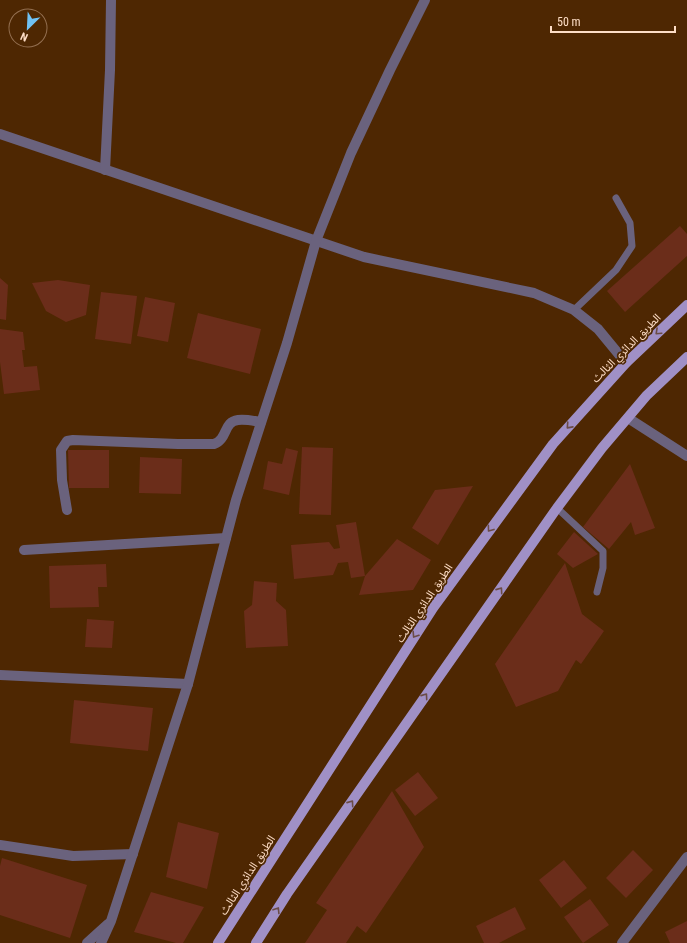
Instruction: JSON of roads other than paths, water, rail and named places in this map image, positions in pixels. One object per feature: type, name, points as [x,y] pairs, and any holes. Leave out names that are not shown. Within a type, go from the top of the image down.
[{"type":"main road","name":"الطريق الدائري الثالث","points":[[218,943],[433,608],[553,444],[626,363],[687,305]]},
{"type":"main road","points":[[256,943],[287,894],[557,508],[602,448],[647,395],[687,357]]},
{"type":"street","points":[[105,170],[110,70],[111,0]]},
{"type":"street","points":[[102,943],[111,921],[188,684],[236,500],[289,336],[316,240],[358,140],[390,70],[425,0]]},
{"type":"street","points":[[0,134],[364,257],[534,293],[574,310],[598,329],[626,363]]},
{"type":"street","points":[[628,418],[687,456]]},
{"type":"street","points":[[67,510],[62,480],[61,450],[67,441],[214,444],[222,439],[229,424],[234,421],[240,420],[261,422]]},
{"type":"street","points":[[24,550],[226,538]]},
{"type":"street","points":[[0,675],[188,684]]},
{"type":"street","points":[[0,845],[73,856],[133,854]]},
{"type":"street","points":[[622,943],[687,858]]},
{"type":"street","points":[[87,943],[111,921]]},
{"type":"lane","points":[[574,310],[616,270],[632,246],[630,223],[616,198]]},
{"type":"lane","points":[[557,508],[603,552],[603,568],[597,592]]}]
